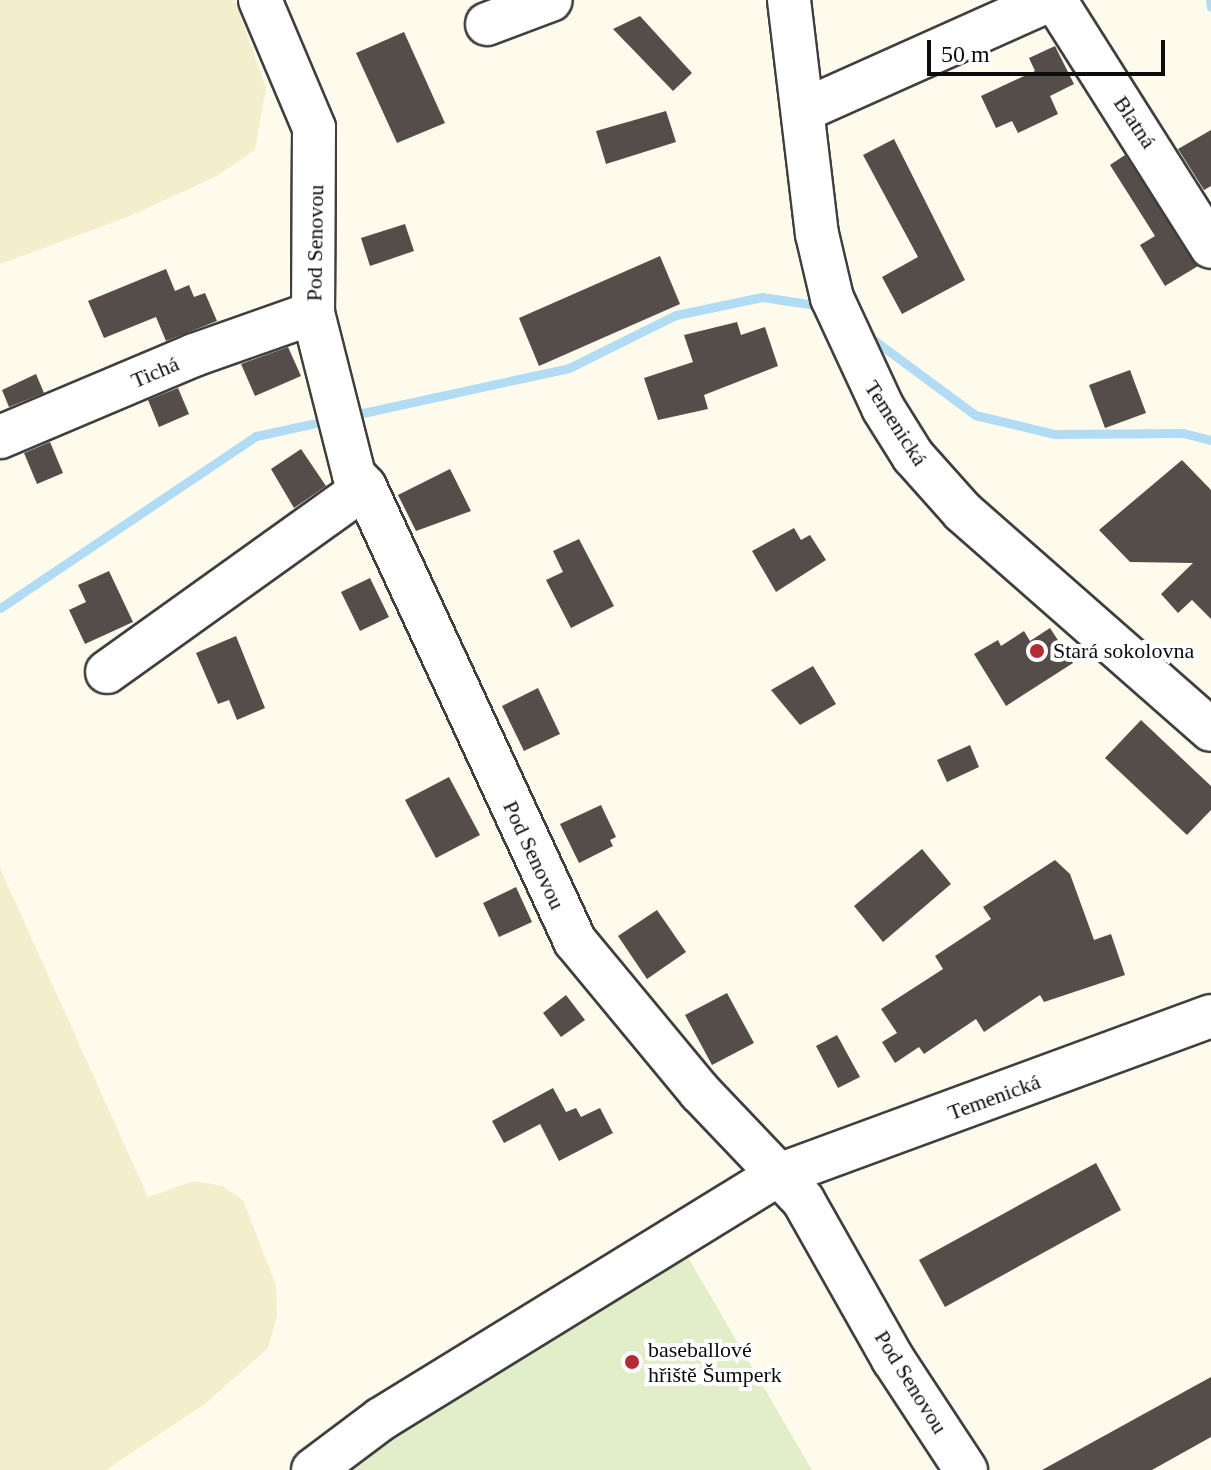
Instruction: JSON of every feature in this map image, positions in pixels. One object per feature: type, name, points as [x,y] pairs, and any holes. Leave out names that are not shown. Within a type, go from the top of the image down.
[{"type":"street","name":"Pod Senovou","points":[[260,0],[314,128],[313,313],[354,475],[365,487],[575,941],[776,1176],[803,1200],[893,1359],[966,1470]]},
{"type":"street","points":[[487,24],[551,0]]},
{"type":"street","name":"Temenická","points":[[789,0],[817,234],[832,298],[857,360],[913,456],[963,512],[1211,730]]},
{"type":"street","name":"Blatná","points":[[804,110],[1052,0],[1211,247]]},
{"type":"street","name":"Tichá","points":[[0,437],[194,355],[313,313]]},
{"type":"street","points":[[107,672],[365,487]]},
{"type":"street","name":"Temenická","points":[[776,1176],[1211,1016]]},
{"type":"street","points":[[313,1470],[381,1419],[776,1176]]},
{"type":"shaded area","points":[[0,0],[235,0],[266,88],[255,150],[215,177],[125,218],[0,264]]},
{"type":"shaded area","points":[[0,868],[148,1197],[194,1181],[223,1186],[243,1200],[276,1285],[277,1316],[268,1348],[205,1404],[106,1470],[0,1470]]},
{"type":"green space","name":"baseballové hřiště Šumperk","points":[[686,1254],[812,1470],[343,1470]]},
{"type":"building","points":[[640,16],[692,73],[673,91],[613,29]]},
{"type":"building","points":[[404,32],[445,123],[397,143],[356,53]]},
{"type":"building","points":[[1055,46],[1074,84],[1050,96],[1058,114],[1018,133],[1012,121],[996,128],[981,96],[1035,71],[1029,58]]},
{"type":"building","points":[[666,111],[676,142],[606,164],[596,131]]},
{"type":"building","points":[[1211,130],[1211,186],[1204,190],[1178,149]]},
{"type":"building","points":[[894,139],[965,280],[902,314],[882,277],[918,257],[863,155]]},
{"type":"building","points":[[1125,155],[1198,266],[1165,286],[1140,245],[1155,236],[1110,165]]},
{"type":"building","points":[[405,224],[414,251],[370,266],[361,238]]},
{"type":"building","points":[[660,256],[680,304],[539,366],[519,318]]},
{"type":"building","points":[[166,269],[175,291],[189,285],[194,297],[205,293],[217,321],[166,341],[156,317],[104,338],[88,301]]},
{"type":"building","points":[[737,322],[741,335],[765,327],[778,366],[704,395],[708,409],[658,420],[644,378],[693,362],[684,335]]},
{"type":"building","points":[[288,347],[301,376],[255,396],[241,364]]},
{"type":"building","points":[[1130,370],[1146,413],[1105,428],[1089,385]]},
{"type":"building","points":[[36,374],[44,393],[9,407],[2,390]]},
{"type":"building","points":[[178,388],[189,414],[159,427],[148,400]]},
{"type":"building","points":[[50,442],[63,473],[37,484],[24,453]]},
{"type":"building","points":[[301,449],[326,486],[294,508],[271,469]]},
{"type":"building","points":[[1182,460],[1211,490],[1211,619],[1192,600],[1178,613],[1161,594],[1193,563],[1130,562],[1099,530]]},
{"type":"building","points":[[450,469],[471,511],[416,531],[398,495]]},
{"type":"building","points":[[794,528],[801,540],[810,535],[826,560],[776,592],[752,551]]},
{"type":"building","points":[[579,539],[614,606],[571,628],[546,580],[563,572],[553,551]]},
{"type":"building","points":[[109,571],[133,622],[85,644],[69,610],[86,602],[78,585]]},
{"type":"building","points":[[370,578],[389,617],[360,631],[341,592]]},
{"type":"building","points":[[1050,628],[1073,663],[1006,706],[974,654],[998,640],[1001,646],[1024,631],[1030,641]]},
{"type":"building","points":[[236,636],[265,708],[237,720],[229,700],[218,704],[196,653]]},
{"type":"building","points":[[813,666],[836,704],[800,725],[771,690]]},
{"type":"building","points":[[538,688],[560,734],[524,751],[502,706]]},
{"type":"building","points":[[1141,720],[1211,786],[1211,810],[1187,835],[1105,758]]},
{"type":"building","points":[[970,745],[979,767],[947,782],[937,760]]},
{"type":"building","points":[[449,777],[480,835],[436,858],[405,800]]},
{"type":"building","points":[[601,805],[616,837],[610,840],[613,846],[579,863],[560,824]]},
{"type":"building","points":[[922,849],[951,884],[883,942],[854,906]]},
{"type":"building","points":[[1055,860],[1070,874],[1094,940],[1111,934],[1125,975],[1044,1002],[1040,995],[984,1032],[976,1019],[924,1054],[919,1047],[895,1063],[882,1042],[897,1033],[881,1009],[943,969],[935,956],[991,919],[983,907]]},
{"type":"building","points":[[516,887],[532,922],[499,937],[483,903]]},
{"type":"building","points":[[657,910],[686,952],[647,979],[618,936]]},
{"type":"building","points":[[727,993],[754,1043],[712,1065],[685,1015]]},
{"type":"building","points":[[566,995],[585,1020],[561,1037],[543,1013]]},
{"type":"building","points":[[837,1035],[860,1077],[838,1088],[816,1046]]},
{"type":"building","points":[[553,1088],[566,1112],[576,1108],[581,1117],[600,1108],[613,1133],[559,1161],[540,1124],[504,1143],[492,1121]]},
{"type":"building","points":[[1096,1163],[1121,1210],[945,1307],[919,1260]]},
{"type":"building","points":[[1211,1377],[1211,1437],[1152,1470],[1042,1470]]},
{"type":"waterway","points":[[1210,0],[1211,7]]},
{"type":"waterway","points":[[349,416],[569,368],[676,315],[762,297],[822,306]]},
{"type":"waterway","points":[[867,335],[975,415],[1054,434],[1183,433],[1211,440]]},
{"type":"waterway","points":[[0,608],[256,436],[330,420]]},
{"type":"place","name":"Stará sokolovna","points":[[1037,651]]},
{"type":"place","name":"baseballové hřiště Šumperk","points":[[632,1362]]}]
